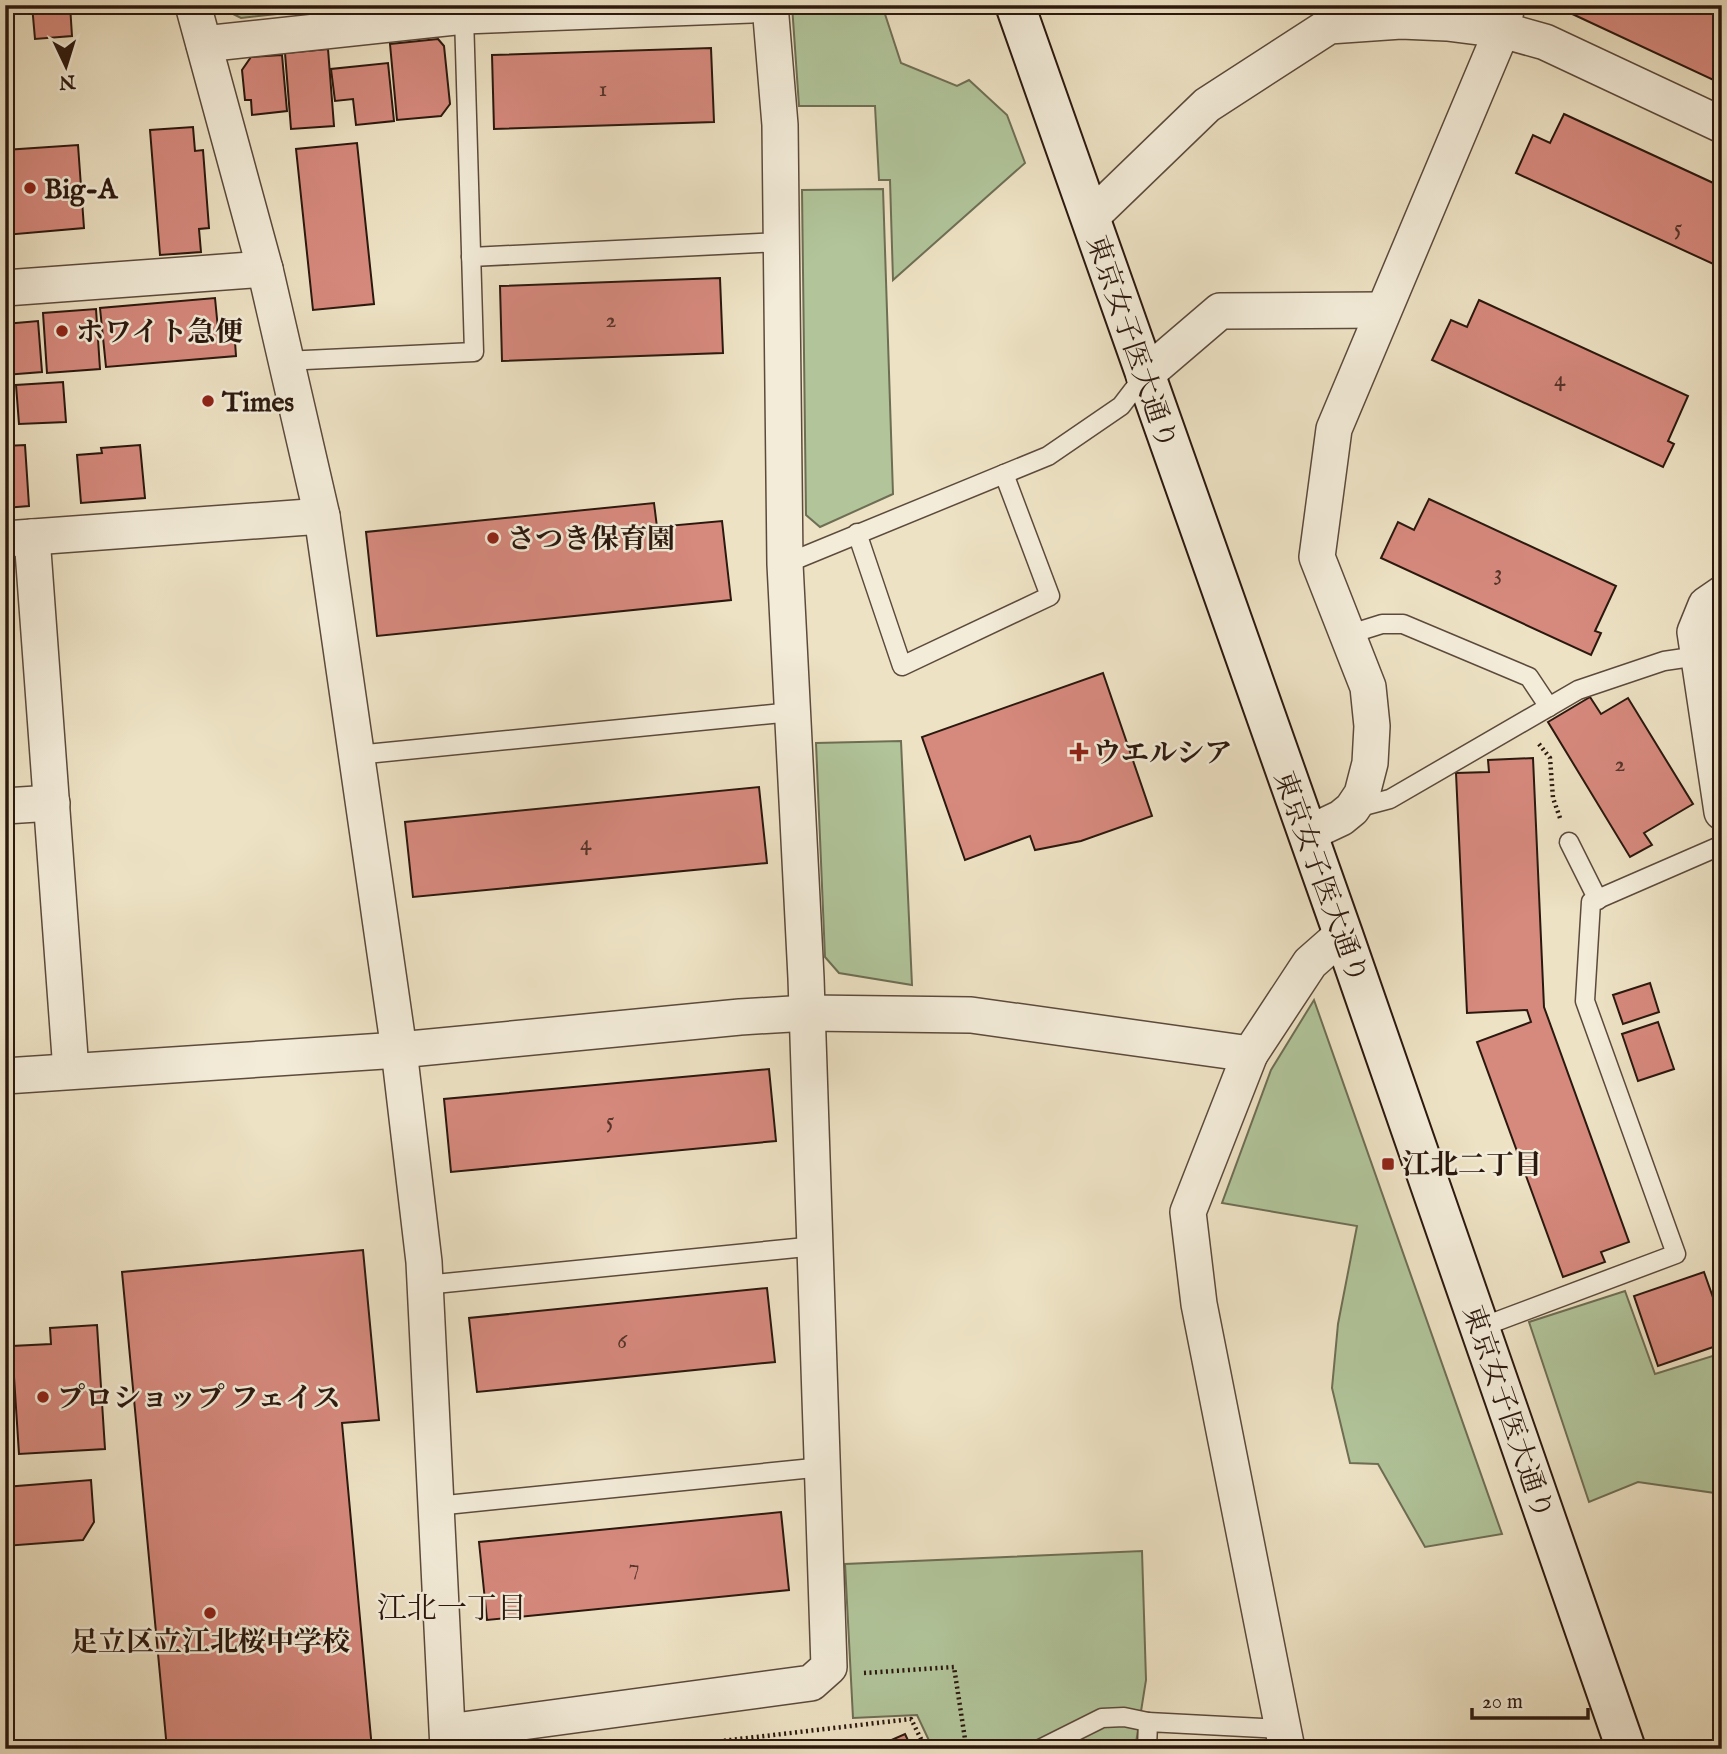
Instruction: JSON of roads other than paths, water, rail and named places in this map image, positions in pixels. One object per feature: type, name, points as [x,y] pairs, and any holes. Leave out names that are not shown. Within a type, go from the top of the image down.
[{"type":"street","points":[[193,5],[265,269],[284,361],[322,516],[399,1049],[425,1285],[448,1740],[811,1684],[829,1667],[808,1013],[785,564],[780,125],[770,5]]},
{"type":"street","points":[[204,44],[471,12],[751,5]]},
{"type":"street","name":"東京女子医大通り","points":[[1015,5],[1343,934],[1626,1749]]},
{"type":"street","points":[[1307,834],[1352,810],[1362,794],[1370,763],[1372,726],[1368,687],[1317,557],[1334,429],[1504,18]]},
{"type":"street","points":[[1090,218],[1207,105],[1329,26],[1504,18],[1545,42],[1722,125]]},
{"type":"street","points":[[5,288],[265,269]]},
{"type":"street","points":[[1144,376],[1220,312],[1383,310]]},
{"type":"street","points":[[71,1071],[52,803],[18,538],[322,516]]},
{"type":"street","points":[[1722,594],[1706,605],[1695,632],[1722,812]]},
{"type":"street","points":[[5,806],[52,803]]},
{"type":"street","points":[[1285,1739],[1199,1304],[1188,1212],[1250,1054],[1310,963],[1343,934]]},
{"type":"street","points":[[5,1076],[399,1049],[726,1018],[808,1013],[971,1015],[1250,1054]]},
{"type":"lane","points":[[284,361],[474,352],[471,257],[471,12]]},
{"type":"lane","points":[[471,257],[781,242]]},
{"type":"lane","points":[[785,564],[1048,456],[1121,406],[1144,376]]},
{"type":"lane","points":[[857,533],[902,666],[1050,596],[1004,474]]},
{"type":"lane","points":[[1348,635],[1382,624],[1403,624],[1530,677],[1549,707]]},
{"type":"lane","points":[[1352,810],[1390,799],[1578,690],[1664,660],[1698,656]]},
{"type":"lane","points":[[356,755],[792,712]]},
{"type":"lane","points":[[1569,842],[1598,900]]},
{"type":"lane","points":[[1479,1328],[1675,1254],[1585,1001],[1591,902],[1722,845]]},
{"type":"lane","points":[[425,1285],[816,1247]]},
{"type":"lane","points":[[436,1506],[823,1468]]},
{"type":"lane","points":[[1040,1749],[1102,1718],[1124,1717],[1285,1739]]},
{"type":"lane","points":[[1147,1749],[1148,1722]]},
{"type":"place","name":"Big-A","points":[[30,188]]},
{"type":"place","name":"ホワイト急便","points":[[62,331]]},
{"type":"place","name":"Times","points":[[208,401]]},
{"type":"place","name":"さつき保育園","points":[[493,538]]},
{"type":"place","name":"ウエルシア","points":[[1079,752]]},
{"type":"place","name":"江北二丁目","points":[[1388,1164]]},
{"type":"place","name":"プロショップ フェイス","points":[[43,1397]]},
{"type":"place","name":"足立区立江北桜中学校","points":[[210,1613]]},
{"type":"district","name":"江北一丁目","points":[[452,1608]]}]
